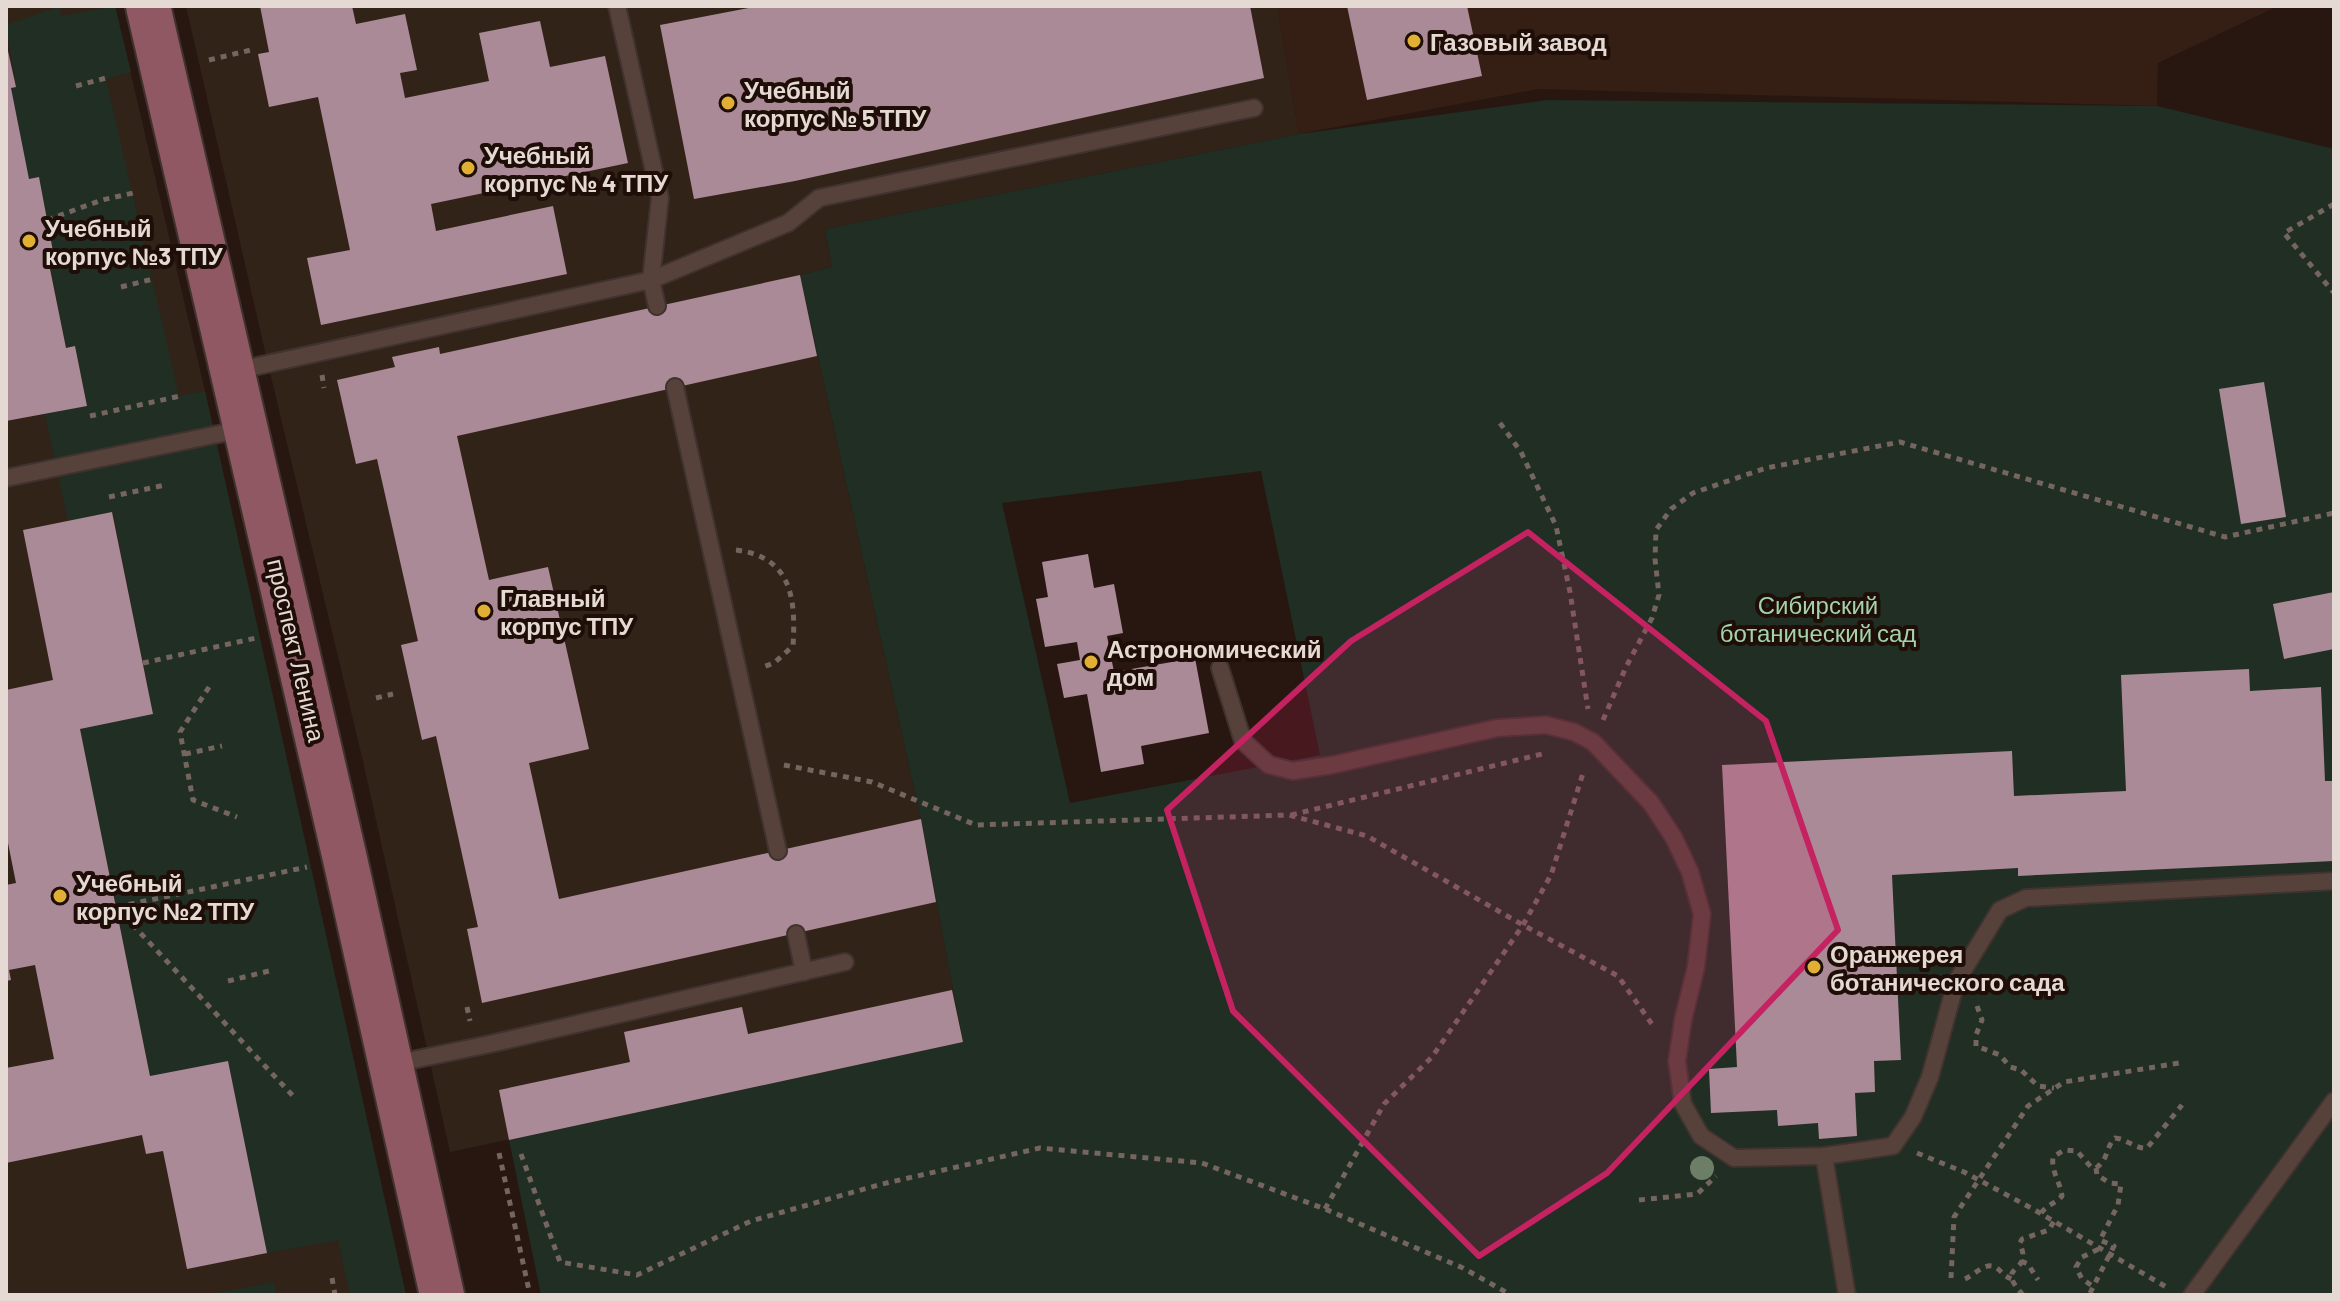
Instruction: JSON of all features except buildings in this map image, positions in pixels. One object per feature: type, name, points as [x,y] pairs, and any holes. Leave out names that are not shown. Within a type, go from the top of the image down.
[{"type":"main road","name":"проспект Ленина","points":[[148,6],[392,1064],[442,1295]]},
{"type":"lane","points":[[617,6],[660,198],[651,280],[657,306]]},
{"type":"lane","points":[[233,372],[651,280],[788,223],[819,198],[1254,108]]},
{"type":"lane","points":[[675,387],[778,851]]},
{"type":"lane","points":[[6,478],[246,429]]},
{"type":"lane","points":[[1220,668],[1243,741],[1269,765],[1293,771],[1497,728],[1546,725],[1574,732],[1593,742],[1651,803],[1674,838],[1690,872],[1702,914],[1696,967],[1677,1061],[1683,1104],[1701,1136],[1734,1158],[1824,1156],[1893,1146],[1913,1117],[1930,1077],[1956,982],[2000,910],[2026,898],[2334,881]]},
{"type":"lane","points":[[796,934],[804,972]]},
{"type":"lane","points":[[392,1064],[845,962]]},
{"type":"lane","points":[[2192,1295],[2334,1101]]},
{"type":"lane","points":[[1824,1156],[1847,1295]]},
{"type":"path","points":[[209,60],[251,50]]},
{"type":"path","points":[[76,86],[106,78]]},
{"type":"path","points":[[47,220],[102,200],[133,193]]},
{"type":"path","points":[[2334,204],[2284,233],[2334,293]]},
{"type":"path","points":[[121,287],[153,279]]},
{"type":"path","points":[[90,416],[180,396]]},
{"type":"path","points":[[1500,423],[1521,452],[1556,526],[1570,592],[1593,742]]},
{"type":"path","points":[[1325,1209],[1384,1104],[1432,1057],[1523,925],[1551,875],[1593,742],[1626,667],[1652,618],[1659,595],[1656,530],[1671,509],[1693,493],[1766,468],[1900,442],[2225,537],[2334,513]]},
{"type":"path","points":[[109,497],[165,485]]},
{"type":"path","points":[[711,550],[754,552],[777,567],[791,589],[795,620],[793,646],[774,663],[740,677]]},
{"type":"path","points":[[143,663],[292,630]]},
{"type":"path","points":[[209,687],[180,732],[193,800],[237,817]]},
{"type":"path","points":[[376,698],[393,694]]},
{"type":"path","points":[[758,760],[872,782],[976,825],[1289,815],[1593,742]]},
{"type":"path","points":[[185,754],[222,746]]},
{"type":"path","points":[[1289,815],[1367,836],[1618,976],[1677,1061]]},
{"type":"path","points":[[295,1098],[116,907],[345,859]]},
{"type":"path","points":[[228,981],[269,971]]},
{"type":"path","points":[[1956,982],[1973,992],[1982,1020],[1976,1035],[1976,1046],[2000,1055],[2010,1067],[2021,1070],[2038,1086],[2055,1088]]},
{"type":"path","points":[[467,1007],[472,1028]]},
{"type":"path","points":[[1951,1278],[1954,1217],[2028,1106],[2064,1082],[2179,1063]]},
{"type":"path","points":[[2041,1213],[2047,1205],[2062,1196],[2061,1185],[2052,1167],[2053,1157],[2064,1150],[2077,1151],[2091,1167],[2096,1168],[2104,1163],[2110,1143],[2115,1138],[2124,1139],[2140,1149],[2147,1148],[2182,1105]]},
{"type":"path","points":[[1893,1146],[1930,1157],[1978,1179],[2179,1295]]},
{"type":"path","points":[[521,1154],[560,1262],[637,1275],[751,1221],[882,1184],[1040,1148],[1202,1163],[1325,1209],[1463,1268],[1511,1295]]},
{"type":"path","points":[[499,1153],[530,1295]]},
{"type":"path","points":[[1639,1200],[1697,1194],[1734,1158]]},
{"type":"path","points":[[2089,1295],[2114,1246],[2100,1240],[2118,1205],[2121,1184],[2110,1183],[2097,1175],[2096,1168]]},
{"type":"path","points":[[2023,1295],[2012,1279],[2012,1271],[2024,1255],[2020,1249],[2022,1239],[2049,1230],[2054,1221]]},
{"type":"path","points":[[2091,1285],[2082,1279],[2076,1267],[2082,1257],[2100,1248]]},
{"type":"path","points":[[2021,1261],[2028,1264],[2038,1280]]},
{"type":"path","points":[[1965,1279],[1987,1266],[1995,1267],[2012,1279]]},
{"type":"path","points":[[332,1278],[335,1295]]},
{"type":"highlighted area","points":[[1528,532],[1766,721],[1838,930],[1607,1173],[1479,1256],[1233,1011],[1167,810],[1351,641]]},
{"type":"shaded area","points":[[6,6],[115,6],[205,391],[406,1295],[6,1295]]},
{"type":"shaded area","points":[[186,6],[1277,6],[1299,134],[825,229],[832,267],[800,275],[921,819],[963,1042],[450,1152],[362,757]]},
{"type":"shaded area","points":[[1277,6],[2278,6],[2158,63],[2157,106],[1538,89],[1299,134]]},
{"type":"green space","points":[[115,6],[131,72],[106,79],[179,396],[205,391],[406,1295],[350,1295],[338,1240],[267,1253],[228,1061],[150,1076],[80,729],[153,713],[113,512],[68,521],[45,414],[87,405],[75,346],[66,348],[50,264],[55,262],[39,178],[29,179],[11,88],[16,86],[6,25],[59,7],[61,16]]},
{"type":"green space","name":"Сибирский ботанический сад","points":[[1547,100],[2157,106],[2334,149],[2334,1295],[541,1295],[509,1140],[963,1042],[921,819],[800,275],[832,267],[825,229],[1299,134]],"holes":[[[1261,471],[1320,755],[1070,803],[1002,503]]]},
{"type":"green space","points":[[274,1282],[276,1295],[206,1295]]},
{"type":"place","name":"Газовый завод","points":[[1414,41]]},
{"type":"place","name":"Учебный корпус № 5 ТПУ","points":[[728,103]]},
{"type":"place","name":"Учебный корпус № 4 ТПУ","points":[[468,168]]},
{"type":"place","name":"Учебный корпус №3 ТПУ","points":[[29,241]]},
{"type":"place","name":"Главный корпус ТПУ","points":[[484,611]]},
{"type":"place","name":"Астрономический дом","points":[[1091,662]]},
{"type":"place","name":"Учебный корпус №2 ТПУ","points":[[60,896]]},
{"type":"place","name":"Оранжерея ботанического сада","points":[[1814,967]]}]
